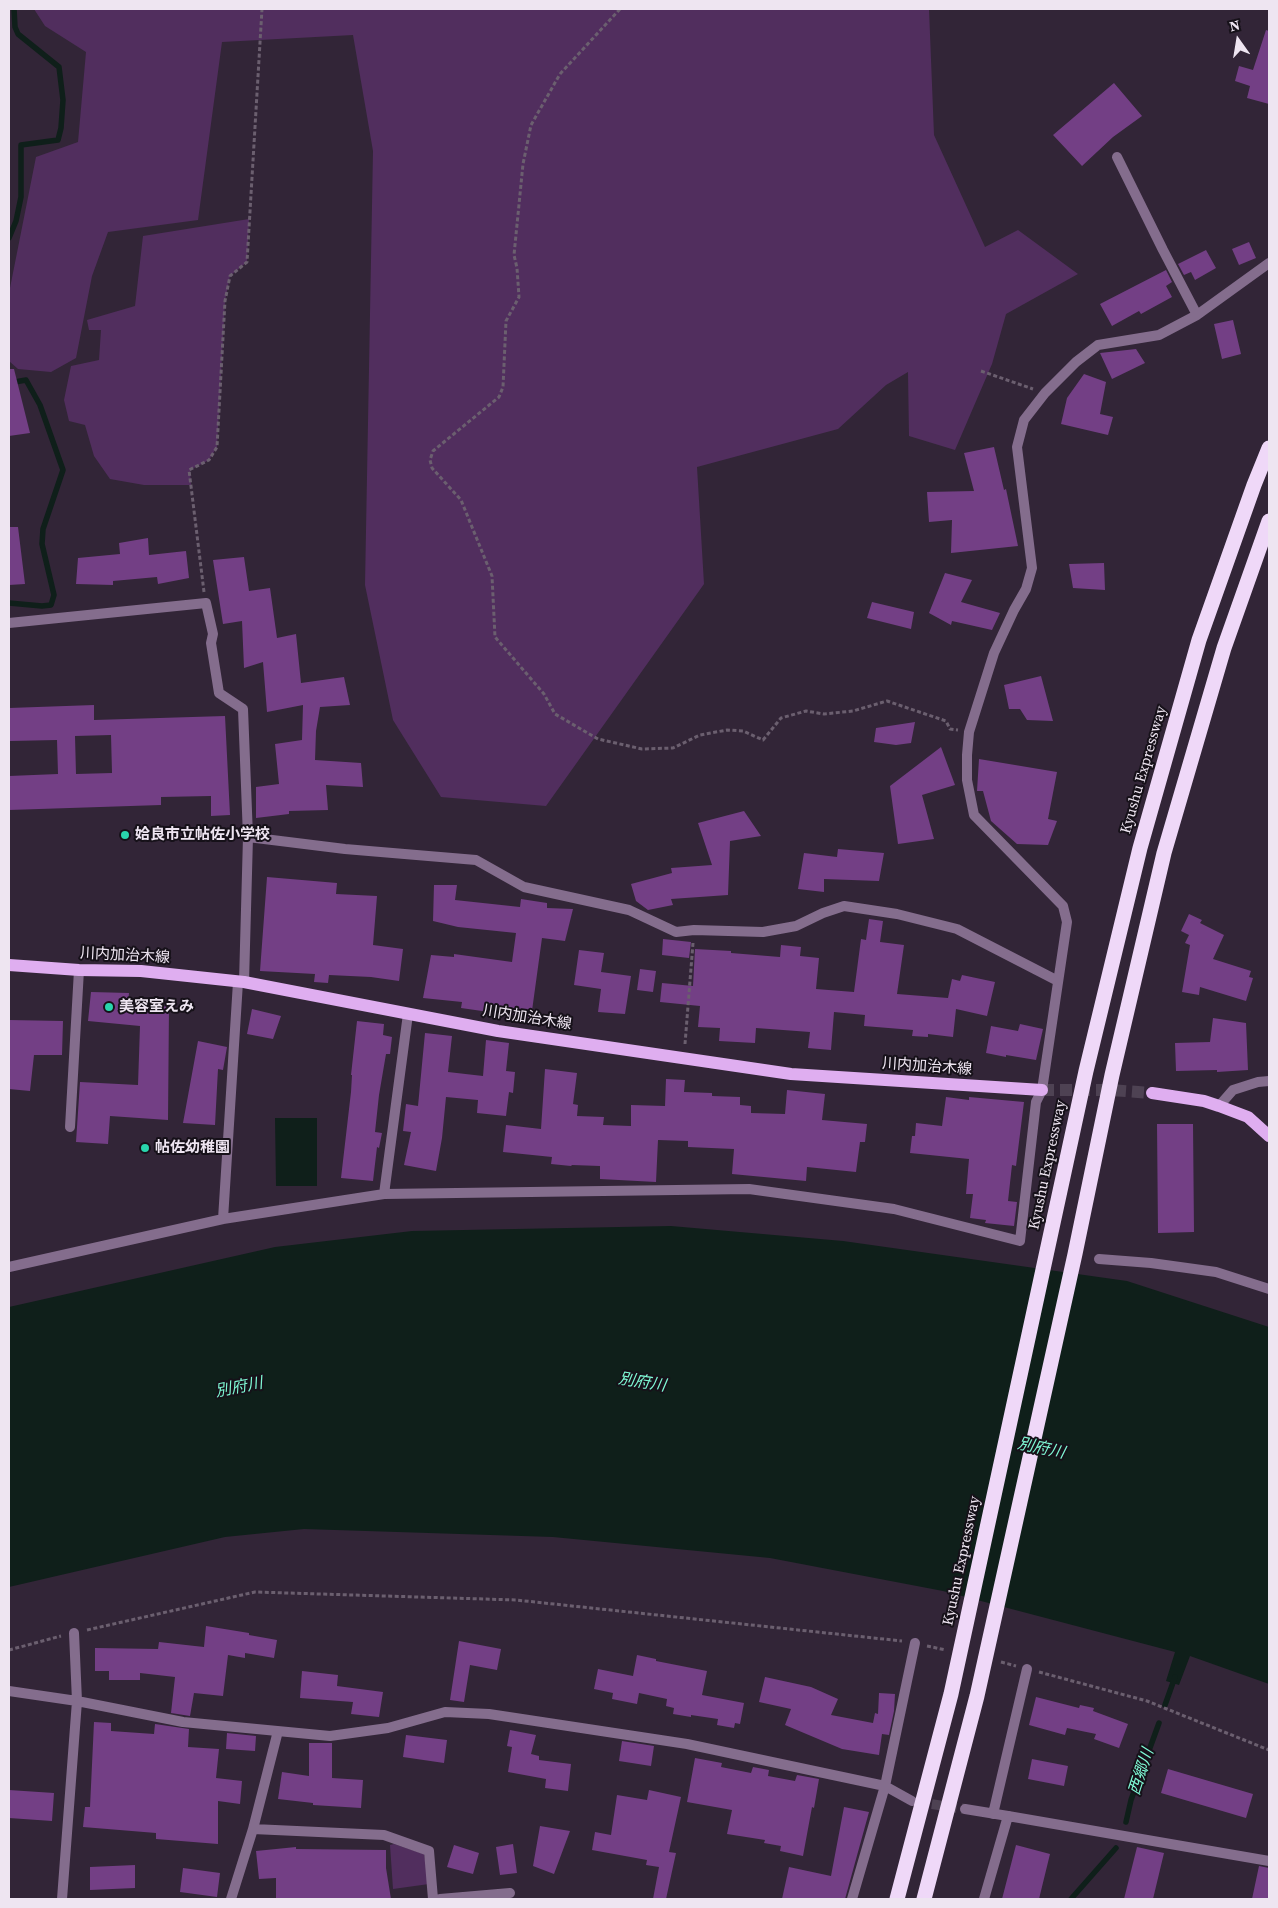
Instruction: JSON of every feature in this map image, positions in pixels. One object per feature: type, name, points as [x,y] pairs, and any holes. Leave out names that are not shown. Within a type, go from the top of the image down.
[{"type":"highway","name":"Kyushu Expressway","points":[[897,1899],[951,1694],[1086,1071],[1140,848],[1199,640],[1269,448]]},
{"type":"highway","points":[[924,1899],[977,1696],[1075,1254],[1112,1075],[1164,853],[1224,648],[1269,521]]},
{"type":"main road","name":"川内加治木線","points":[[9,965],[79,970],[141,971],[241,982],[498,1031],[791,1074],[1042,1090]]},
{"type":"main road","points":[[1152,1093],[1204,1101],[1219,1106],[1248,1117],[1269,1136]]},
{"type":"street","points":[[1117,157],[1162,250],[1197,315]]},
{"type":"street","points":[[9,1267],[223,1219],[384,1194],[749,1189],[894,1209],[1020,1241],[1036,1102],[1042,1090],[1067,922],[1063,906],[974,815],[967,780],[966,755],[969,732],[994,652],[1026,589],[1032,568],[1017,447],[1024,420],[1045,393],[1076,362],[1098,345],[1159,335],[1197,315],[1269,263]]},
{"type":"street","points":[[9,622],[206,603],[213,634],[211,643],[219,693],[243,709],[248,838],[241,982],[223,1219]]},
{"type":"street","points":[[248,838],[345,849],[476,860],[524,887],[629,910],[676,932],[694,930],[762,932],[796,926],[823,913],[844,906],[897,914],[957,929],[1058,981]]},
{"type":"street","points":[[70,1127],[79,970]]},
{"type":"street","points":[[384,1194],[408,1014]]},
{"type":"street","points":[[1219,1106],[1233,1090],[1258,1082],[1269,1081]]},
{"type":"street","points":[[1099,1259],[1151,1263],[1216,1272],[1269,1289]]},
{"type":"street","points":[[62,1899],[77,1701],[74,1633]]},
{"type":"street","points":[[852,1899],[885,1786],[915,1643]]},
{"type":"street","points":[[993,1814],[1027,1669]]},
{"type":"street","points":[[9,1692],[77,1701],[183,1722],[330,1736],[388,1728],[445,1712],[489,1714],[687,1744],[885,1786],[912,1801]]},
{"type":"street","points":[[231,1899],[253,1828],[278,1731]]},
{"type":"street","points":[[965,1809],[1269,1861]]},
{"type":"street","points":[[984,1899],[1008,1816]]},
{"type":"street","points":[[253,1828],[384,1835],[429,1851],[433,1899]]},
{"type":"street","points":[[440,1899],[510,1894]]},
{"type":"path","points":[[206,603],[189,470],[209,460],[217,447],[225,301],[230,276],[247,262],[262,9]]},
{"type":"path","points":[[620,9],[560,74],[531,125],[523,164],[514,255],[519,297],[506,321],[503,387],[499,398],[433,451],[430,460],[432,468],[461,500],[492,576],[496,637],[544,694],[555,714],[598,739],[642,749],[673,748],[700,735],[727,730],[743,732],[762,740],[780,718],[806,711],[824,714],[852,711],[887,701],[946,721],[950,729],[969,732]]},
{"type":"path","points":[[980,371],[1045,393]]},
{"type":"path","points":[[684,1058],[694,930]]},
{"type":"path","points":[[9,1650],[74,1633],[255,1592],[516,1600],[876,1637],[953,1651]]},
{"type":"path","points":[[1000,1662],[1147,1701],[1269,1750]]},
{"type":"shaded area","points":[[34,9],[929,9],[934,135],[985,247],[1018,230],[1078,274],[1006,314],[992,364],[955,450],[909,436],[908,372],[886,385],[838,429],[697,467],[704,584],[546,806],[441,797],[393,720],[365,585],[373,151],[353,35],[222,42],[198,220],[108,232],[92,276],[76,358],[51,372],[18,369],[9,361],[9,293],[36,157],[78,142],[86,52],[45,26]]},
{"type":"shaded area","points":[[249,219],[247,262],[230,276],[225,301],[217,447],[209,460],[190,470],[191,485],[144,485],[110,479],[94,456],[85,425],[69,421],[64,400],[71,366],[99,360],[101,330],[89,330],[87,320],[135,306],[143,236]]},
{"type":"shaded area","points":[[394,1844],[424,1854],[429,1884],[393,1889],[390,1845]]},
{"type":"water","points":[[275,1118],[317,1118],[317,1186],[276,1186]]},
{"type":"water","name":"別府川","points":[[671,1226],[843,1241],[1127,1281],[1269,1327],[1269,1684],[1190,1656],[1179,1685],[1166,1681],[1175,1652],[943,1591],[770,1558],[553,1537],[304,1529],[225,1537],[9,1587],[9,1307],[275,1247],[412,1231]]},
{"type":"building","points":[[1266,30],[1269,31],[1269,104],[1247,98],[1250,86],[1235,81],[1239,66],[1253,70]]},
{"type":"building","points":[[1114,83],[1142,116],[1113,137],[1082,166],[1053,135]]},
{"type":"building","points":[[1249,242],[1256,258],[1239,265],[1232,249]]},
{"type":"building","points":[[1206,250],[1216,268],[1195,280],[1191,272],[1184,275],[1178,264]]},
{"type":"building","points":[[1166,270],[1172,282],[1166,286],[1172,297],[1141,314],[1139,311],[1112,326],[1100,304]]},
{"type":"building","points":[[1233,320],[1241,354],[1222,359],[1214,324]]},
{"type":"building","points":[[1136,349],[1145,363],[1112,379],[1100,353]]},
{"type":"building","points":[[9,369],[14,369],[30,433],[9,436]]},
{"type":"building","points":[[1084,374],[1106,382],[1100,414],[1113,417],[1108,435],[1061,424],[1067,398]]},
{"type":"building","points":[[994,447],[1004,490],[1006,489],[1018,546],[951,553],[952,520],[929,522],[927,492],[974,491],[964,453]]},
{"type":"building","points":[[9,527],[18,527],[25,584],[9,585]]},
{"type":"building","points":[[148,538],[149,555],[186,551],[189,578],[158,584],[157,577],[113,581],[113,585],[76,584],[78,558],[120,554],[119,543]]},
{"type":"building","points":[[244,557],[249,591],[270,588],[277,638],[296,634],[301,683],[344,677],[350,705],[320,707],[316,731],[315,760],[361,763],[363,787],[326,785],[328,810],[289,811],[289,814],[256,818],[256,787],[279,784],[275,744],[302,740],[303,705],[267,712],[263,662],[244,668],[242,621],[223,624],[213,560]]},
{"type":"building","points":[[1104,563],[1105,590],[1073,588],[1069,564]]},
{"type":"building","points":[[945,573],[972,580],[961,602],[1000,613],[992,630],[952,621],[951,625],[929,613]]},
{"type":"building","points":[[872,602],[914,612],[911,629],[867,618]]},
{"type":"building","points":[[1041,676],[1053,721],[1027,720],[1020,709],[1009,709],[1004,685]]},
{"type":"building","points":[[94,705],[94,720],[225,716],[230,815],[211,816],[211,796],[161,797],[161,805],[9,810],[9,776],[58,774],[57,740],[10,741],[9,708]],"holes":[[[111,735],[112,773],[76,774],[75,736]]]},
{"type":"building","points":[[915,722],[911,743],[896,745],[874,742],[876,728]]},
{"type":"building","points":[[941,747],[955,785],[922,795],[934,839],[898,844],[890,786]]},
{"type":"building","points":[[979,759],[1057,772],[1048,819],[1057,821],[1048,845],[1017,844],[991,821],[983,791],[977,791]]},
{"type":"building","points":[[744,811],[761,836],[730,841],[728,895],[671,899],[673,905],[648,910],[636,901],[631,884],[672,873],[671,868],[712,865],[698,823]]},
{"type":"building","points":[[838,849],[884,853],[879,881],[824,879],[824,892],[798,889],[804,853],[837,857]]},
{"type":"building","points":[[267,877],[337,883],[336,894],[377,896],[373,945],[403,949],[399,981],[371,977],[329,975],[328,983],[314,982],[315,974],[260,971]]},
{"type":"building","points":[[434,885],[457,885],[455,900],[520,907],[521,899],[547,903],[547,908],[573,909],[565,941],[542,938],[531,1018],[461,1008],[462,1002],[423,998],[431,955],[454,957],[454,954],[512,962],[516,933],[458,927],[433,921]]},
{"type":"building","points":[[1189,914],[1202,920],[1200,923],[1224,935],[1213,959],[1251,971],[1249,977],[1253,978],[1246,1001],[1200,987],[1199,995],[1182,992],[1190,945],[1185,943],[1189,935],[1181,931]]},
{"type":"building","points":[[869,919],[883,921],[880,942],[904,945],[897,994],[948,998],[952,979],[960,981],[962,975],[995,982],[987,1016],[956,1009],[953,1037],[928,1034],[928,1037],[912,1036],[913,1030],[864,1026],[865,1015],[834,1012],[831,1050],[808,1048],[810,1032],[756,1028],[755,1043],[719,1041],[720,1028],[698,1027],[700,1006],[660,1002],[662,983],[693,986],[695,949],[780,957],[781,945],[801,947],[800,956],[819,958],[816,989],[854,992],[861,939],[866,940]]},
{"type":"building","points":[[663,939],[691,942],[689,958],[662,955]]},
{"type":"building","points":[[579,950],[604,953],[601,972],[631,976],[625,1014],[598,1012],[601,989],[574,985]]},
{"type":"building","points":[[640,969],[656,971],[653,992],[637,990]]},
{"type":"building","points":[[91,992],[129,993],[128,1004],[169,1006],[168,1120],[110,1116],[108,1144],[76,1142],[80,1082],[138,1085],[140,1026],[88,1021]]},
{"type":"building","points":[[252,1009],[281,1016],[273,1039],[247,1034]]},
{"type":"building","points":[[1213,1018],[1246,1023],[1248,1070],[1217,1072],[1217,1070],[1176,1071],[1175,1043],[1210,1042]]},
{"type":"building","points":[[9,1020],[63,1021],[62,1055],[34,1055],[30,1091],[9,1089]]},
{"type":"building","points":[[357,1021],[384,1024],[383,1035],[392,1037],[390,1054],[386,1054],[379,1095],[375,1132],[382,1133],[379,1148],[377,1147],[373,1181],[341,1178]]},
{"type":"building","points":[[1020,1024],[1043,1029],[1036,1060],[986,1053],[991,1026],[1018,1031]]},
{"type":"building","points":[[425,1033],[452,1036],[448,1072],[483,1076],[486,1040],[509,1043],[506,1071],[515,1072],[513,1093],[509,1092],[506,1116],[477,1113],[478,1100],[446,1097],[442,1138],[436,1171],[404,1165],[411,1132],[403,1131],[406,1104],[418,1106]]},
{"type":"building","points":[[198,1041],[227,1047],[223,1070],[218,1069],[215,1125],[183,1123]]},
{"type":"building","points":[[545,1069],[577,1073],[573,1104],[578,1105],[577,1116],[604,1117],[603,1125],[631,1126],[631,1105],[665,1106],[666,1079],[685,1080],[684,1092],[740,1097],[740,1105],[751,1106],[751,1113],[785,1114],[787,1090],[825,1094],[822,1120],[867,1124],[865,1142],[860,1142],[856,1172],[807,1167],[806,1181],[732,1174],[734,1149],[688,1147],[688,1141],[658,1140],[656,1182],[600,1179],[600,1166],[551,1164],[552,1157],[503,1152],[506,1125],[541,1129]]},
{"type":"building","points":[[946,1097],[969,1100],[969,1097],[1024,1102],[1016,1166],[1012,1165],[1008,1201],[1017,1202],[1014,1226],[985,1223],[986,1220],[970,1218],[973,1194],[966,1194],[969,1159],[910,1153],[912,1136],[915,1136],[916,1123],[942,1126]]},
{"type":"building","points":[[1157,1124],[1193,1124],[1194,1232],[1158,1233]]},
{"type":"building","points":[[206,1626],[277,1640],[274,1658],[245,1653],[245,1658],[228,1655],[223,1696],[194,1693],[190,1716],[171,1713],[175,1677],[140,1673],[140,1680],[109,1680],[109,1671],[95,1671],[95,1648],[158,1649],[159,1642],[204,1647]]},
{"type":"building","points":[[459,1641],[501,1649],[497,1670],[470,1665],[464,1702],[450,1700]]},
{"type":"building","points":[[637,1655],[656,1659],[656,1661],[707,1671],[702,1695],[744,1703],[740,1724],[735,1723],[734,1728],[717,1725],[718,1719],[673,1714],[674,1708],[666,1706],[667,1699],[639,1693],[637,1704],[612,1699],[613,1693],[594,1689],[598,1669],[633,1676]]},
{"type":"building","points":[[302,1671],[338,1675],[337,1686],[383,1692],[379,1717],[351,1714],[353,1702],[300,1698]]},
{"type":"building","points":[[765,1677],[811,1687],[838,1699],[831,1715],[873,1723],[875,1713],[878,1714],[879,1693],[895,1694],[889,1735],[882,1734],[879,1755],[842,1749],[785,1725],[791,1709],[759,1702]]},
{"type":"building","points":[[1036,1697],[1079,1708],[1080,1705],[1094,1708],[1093,1711],[1128,1724],[1119,1748],[1094,1739],[1096,1734],[1067,1728],[1065,1735],[1029,1725]]},
{"type":"building","points":[[94,1722],[111,1723],[111,1731],[154,1734],[155,1724],[189,1729],[188,1747],[219,1749],[216,1778],[242,1781],[240,1804],[218,1801],[218,1844],[156,1839],[156,1833],[83,1827],[85,1807],[90,1807]]},
{"type":"building","points":[[510,1730],[536,1735],[531,1754],[539,1756],[539,1760],[571,1764],[568,1791],[545,1788],[546,1779],[508,1772],[512,1747],[507,1746]]},
{"type":"building","points":[[227,1733],[256,1736],[255,1751],[226,1749]]},
{"type":"building","points":[[406,1735],[447,1740],[444,1763],[403,1757]]},
{"type":"building","points":[[622,1741],[654,1746],[651,1766],[619,1761]]},
{"type":"building","points":[[309,1743],[332,1743],[332,1778],[363,1780],[361,1808],[313,1805],[313,1803],[278,1799],[282,1772],[309,1776]]},
{"type":"building","points":[[695,1758],[722,1763],[721,1767],[751,1773],[753,1767],[769,1770],[768,1776],[795,1781],[797,1775],[819,1779],[803,1856],[780,1851],[781,1846],[764,1843],[765,1840],[727,1834],[732,1810],[687,1802]]},
{"type":"building","points":[[1032,1759],[1068,1766],[1064,1786],[1028,1779]]},
{"type":"building","points":[[1168,1769],[1253,1794],[1246,1818],[1161,1793]]},
{"type":"building","points":[[9,1790],[54,1793],[52,1821],[9,1818]]},
{"type":"building","points":[[649,1790],[681,1797],[669,1852],[676,1853],[666,1899],[653,1899],[659,1867],[646,1865],[647,1860],[592,1850],[595,1832],[611,1835],[617,1795],[647,1800]]},
{"type":"building","points":[[844,1807],[869,1812],[845,1899],[782,1899],[789,1867],[831,1876]]},
{"type":"building","points":[[540,1826],[570,1831],[554,1874],[533,1866]]},
{"type":"building","points":[[513,1844],[517,1873],[500,1875],[496,1847]]},
{"type":"building","points":[[454,1845],[479,1853],[473,1874],[447,1867]]},
{"type":"building","points":[[1016,1845],[1050,1854],[1039,1899],[1002,1899]]},
{"type":"building","points":[[296,1847],[296,1849],[386,1850],[386,1868],[391,1899],[276,1899],[276,1878],[259,1879],[256,1851]]},
{"type":"building","points":[[1137,1847],[1164,1853],[1153,1899],[1124,1899]]},
{"type":"building","points":[[135,1865],[135,1888],[90,1890],[90,1867]]},
{"type":"building","points":[[1259,1866],[1269,1868],[1269,1899],[1252,1899]]},
{"type":"building","points":[[183,1868],[220,1873],[217,1897],[180,1892]]},
{"type":"waterway","points":[[9,238],[16,221],[21,197],[21,145],[58,140],[63,100],[59,67],[18,34],[15,27],[14,9]]},
{"type":"waterway","points":[[9,383],[26,380],[40,405],[63,470],[43,529],[42,544],[54,595],[51,605],[9,603]]},
{"type":"waterway","points":[[1165,1705],[1175,1677]]},
{"type":"waterway","name":"西郷川","points":[[1126,1822],[1131,1800],[1159,1723]]},
{"type":"waterway","name":"西郷川","points":[[1071,1899],[1116,1848]]},
{"type":"tunnel","points":[[1042,1090],[1110,1090],[1152,1093]]},
{"type":"tunnel","points":[[917,1802],[965,1809]]},
{"type":"place","name":"姶良市立帖佐小学校","points":[[125,835]]},
{"type":"place","name":"美容室えみ","points":[[109,1007]]},
{"type":"place","name":"帖佐幼稚園","points":[[145,1148]]}]
